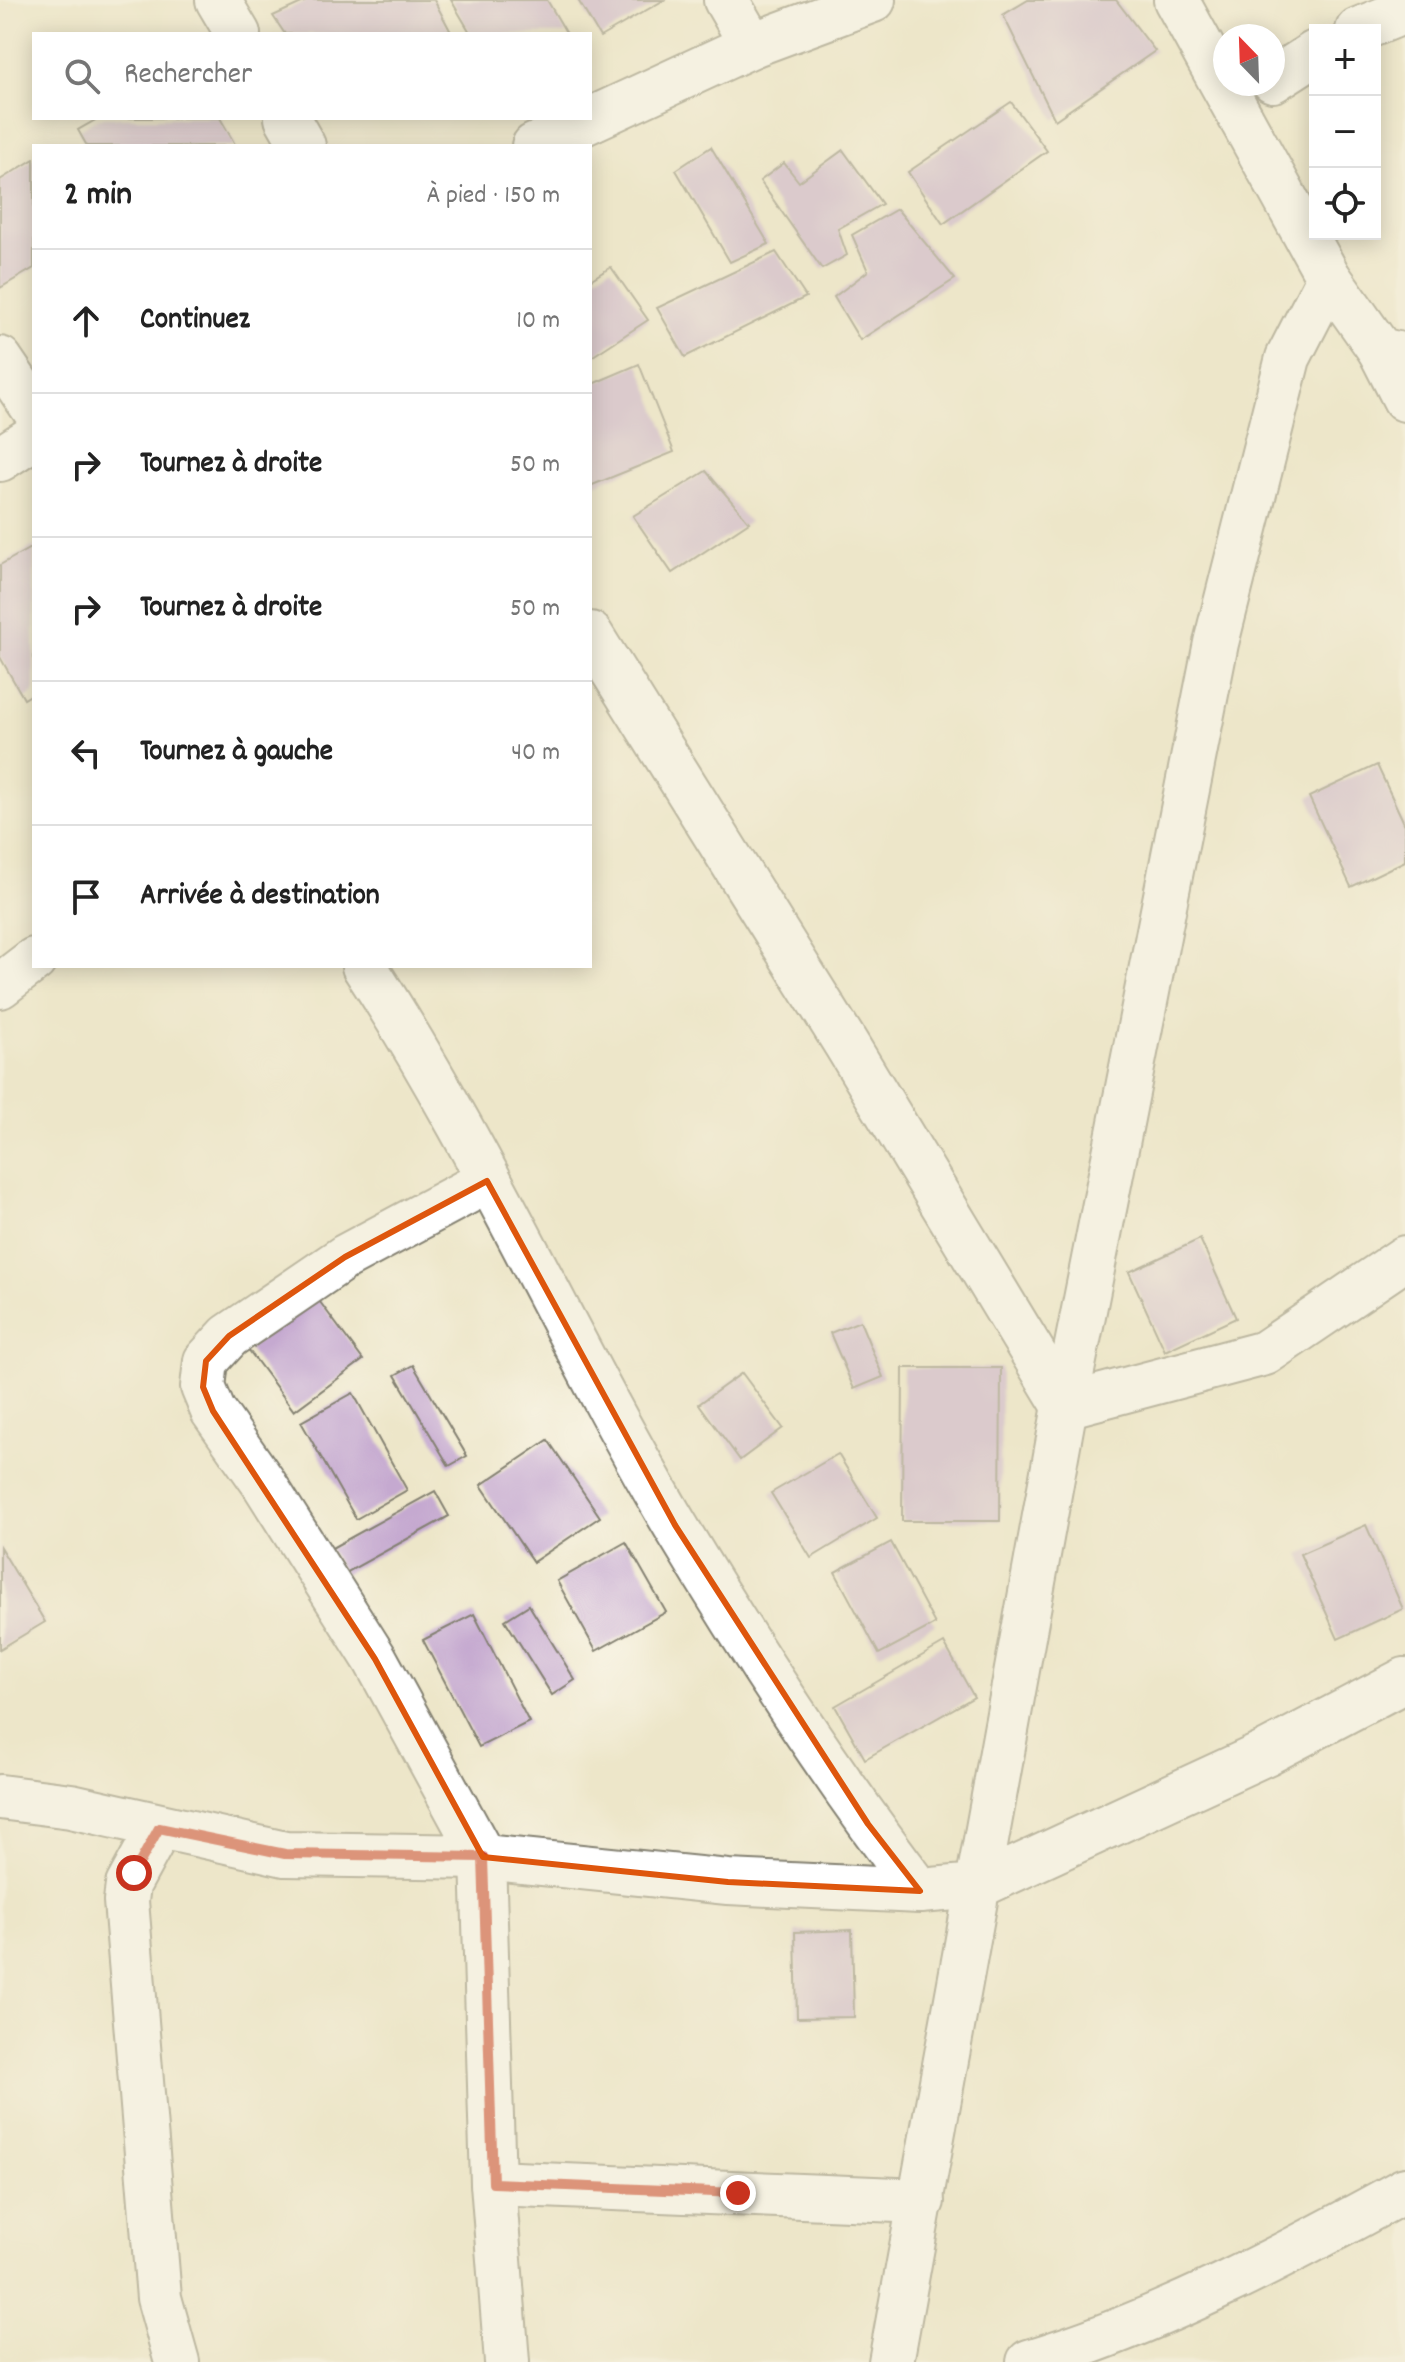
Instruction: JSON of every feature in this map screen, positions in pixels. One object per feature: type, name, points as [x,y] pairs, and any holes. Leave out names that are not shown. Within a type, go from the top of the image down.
[{"type":"street","points":[[218,0],[237,32]]},
{"type":"street","points":[[726,0],[752,45]]},
{"type":"street","points":[[592,119],[752,45],[873,0]]},
{"type":"street","points":[[1176,0],[1213,46]]},
{"type":"street","points":[[1373,24],[1405,11]]},
{"type":"street","points":[[1285,72],[1309,57]]},
{"type":"street","points":[[1252,96],[1329,278],[1393,353],[1405,399]]},
{"type":"street","points":[[288,120],[302,144]]},
{"type":"street","points":[[538,144],[590,120]]},
{"type":"street","points":[[891,2362],[1065,1406],[1216,643],[1288,358],[1329,278]]},
{"type":"street","points":[[0,359],[32,406]]},
{"type":"street","points":[[0,459],[32,438]]},
{"type":"street","points":[[592,637],[846,1044],[1065,1406]]},
{"type":"street","points":[[0,986],[32,962]]},
{"type":"street","points":[[365,968],[487,1181],[675,1525],[868,1824],[920,1891]]},
{"type":"street","points":[[487,1181],[345,1257],[229,1336],[206,1361],[203,1387],[213,1411],[263,1482],[375,1659],[483,1857],[493,2183],[507,2362]]},
{"type":"street","points":[[1065,1406],[1265,1353],[1405,1258]]},
{"type":"street","points":[[0,1797],[71,1806],[285,1854],[483,1857],[728,1882],[920,1891],[978,1886],[1266,1753],[1404,1683]]},
{"type":"street","points":[[159,1828],[128,1885],[126,1901],[159,2298],[177,2362]]},
{"type":"street","points":[[493,2183],[922,2201]]},
{"type":"street","points":[[1029,2362],[1112,2333],[1215,2289],[1405,2190]]},
{"type":"highlighted area","points":[[487,1181],[675,1525],[868,1824],[920,1891],[728,1882],[483,1857],[375,1659],[213,1411],[203,1387],[206,1361],[229,1336],[345,1257]]},
{"type":"building","points":[[308,0],[434,0],[451,32],[284,32],[273,16]]},
{"type":"building","points":[[451,0],[547,0],[566,32],[470,32]]},
{"type":"building","points":[[578,0],[664,0],[600,37]]},
{"type":"building","points":[[1028,0],[1116,0],[1155,51],[1055,120],[1003,15]]},
{"type":"building","points":[[1011,102],[1047,151],[943,224],[908,172]]},
{"type":"building","points":[[96,120],[221,120],[235,144],[86,144],[78,130]]},
{"type":"building","points":[[711,147],[769,244],[730,262],[676,170]]},
{"type":"building","points":[[843,150],[882,204],[838,229],[847,255],[822,269],[760,181],[784,163],[799,182]]},
{"type":"building","points":[[32,160],[32,269],[0,288],[0,180]]},
{"type":"building","points":[[897,209],[955,279],[860,340],[834,297],[868,271],[852,235]]},
{"type":"building","points":[[776,252],[806,297],[685,357],[657,308]]},
{"type":"building","points":[[611,267],[648,320],[592,357],[592,279]]},
{"type":"building","points":[[639,364],[674,452],[592,485],[592,384]]},
{"type":"building","points":[[706,471],[749,522],[672,573],[633,516]]},
{"type":"building","points":[[32,547],[32,694],[24,699],[0,657],[0,565]]},
{"type":"building","points":[[1377,765],[1405,825],[1405,861],[1351,887],[1309,797]]},
{"type":"building","points":[[1200,1239],[1236,1318],[1165,1351],[1129,1272]]},
{"type":"building","points":[[317,1298],[363,1360],[294,1411],[248,1349]]},
{"type":"building","points":[[860,1321],[883,1377],[854,1389],[830,1333]]},
{"type":"building","points":[[413,1365],[467,1456],[449,1466],[395,1375]]},
{"type":"building","points":[[903,1368],[1001,1368],[1000,1521],[902,1521]]},
{"type":"building","points":[[742,1373],[783,1428],[740,1460],[699,1404]]},
{"type":"building","points":[[353,1393],[407,1490],[356,1519],[301,1422]]},
{"type":"building","points":[[548,1440],[600,1517],[533,1562],[481,1485]]},
{"type":"building","points":[[838,1454],[877,1518],[811,1558],[771,1493]]},
{"type":"building","points":[[435,1491],[449,1516],[344,1574],[330,1549]]},
{"type":"building","points":[[1366,1525],[1403,1609],[1338,1639],[1300,1554]]},
{"type":"building","points":[[626,1542],[666,1612],[596,1651],[557,1581]]},
{"type":"building","points":[[891,1542],[935,1624],[879,1654],[835,1572]]},
{"type":"building","points":[[0,1547],[45,1622],[0,1649]]},
{"type":"building","points":[[529,1605],[575,1680],[552,1695],[505,1620]]},
{"type":"building","points":[[474,1614],[529,1722],[479,1747],[423,1640]]},
{"type":"building","points":[[944,1643],[974,1697],[865,1759],[835,1706]]},
{"type":"building","points":[[852,1930],[854,2017],[797,2018],[795,1932]]},
{"type":"route","points":[[134,1873],[159,1828],[285,1854],[483,1857],[493,2183],[738,2193]]}]
